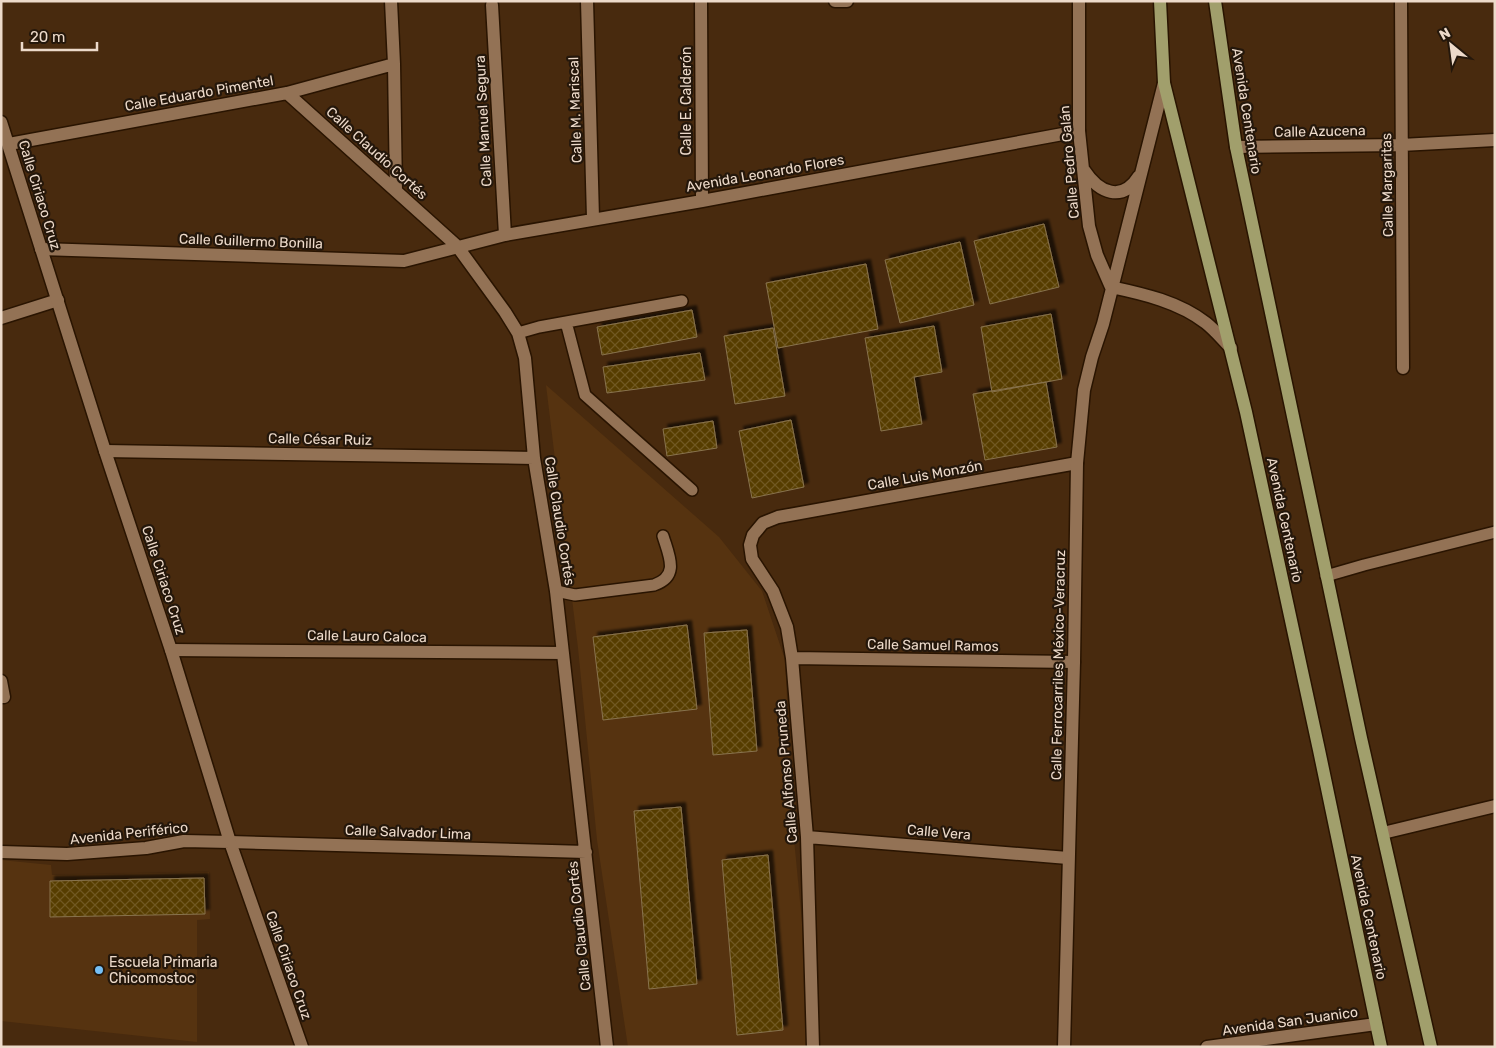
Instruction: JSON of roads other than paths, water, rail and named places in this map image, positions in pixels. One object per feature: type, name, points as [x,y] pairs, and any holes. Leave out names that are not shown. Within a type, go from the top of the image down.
[{"type":"main road","name":"Avenida Centenario","points":[[1160,1],[1164,83],[1231,348],[1320,750],[1381,1047]]},
{"type":"main road","name":"Avenida Centenario","points":[[1215,1],[1236,147],[1326,576],[1431,1047]]},
{"type":"street","points":[[391,1],[396,191]]},
{"type":"street","name":"Calle M. Mariscal","points":[[587,1],[593,218]]},
{"type":"street","name":"Calle E. Calderón","points":[[701,1],[702,201]]},
{"type":"street","points":[[835,1],[847,1]]},
{"type":"street","name":"Calle Pedro Galán","points":[[1079,1],[1079,130],[1089,226],[1111,287]]},
{"type":"street","name":"Calle Margaritas","points":[[1400,1],[1403,368]]},
{"type":"street","name":"Calle Manuel Segura","points":[[492,5],[505,235]]},
{"type":"street","name":"Calle Eduardo Pimentel","points":[[9,144],[287,93],[394,64]]},
{"type":"street","name":"Calle Ferrocarriles México-Veracruz","points":[[1064,1047],[1078,462],[1084,390],[1164,83]]},
{"type":"street","name":"Calle Claudio Cortés","points":[[287,93],[457,246],[518,333],[525,358],[534,458],[556,591],[607,1047]]},
{"type":"street","name":"Calle Ciriaco Cruz","points":[[1,122],[105,451],[171,650],[230,842],[302,1047]]},
{"type":"street","name":"Avenida Leonardo Flores","points":[[457,246],[593,218],[702,201],[1079,130]]},
{"type":"street","name":"Calle Azucena","points":[[1236,147],[1401,145],[1495,140]]},
{"type":"street","points":[[1083,168],[1095,185],[1111,192],[1120,191],[1134,184],[1142,169]]},
{"type":"street","name":"Calle Guillermo Bonilla","points":[[42,249],[404,261],[457,246]]},
{"type":"street","points":[[1111,287],[1164,301],[1186,311],[1206,323],[1231,348]]},
{"type":"street","points":[[1,318],[58,300]]},
{"type":"street","name":"Calle César Ruiz","points":[[105,451],[534,458]]},
{"type":"street","name":"Calle Luis Monzón","points":[[778,517],[1078,462]]},
{"type":"street","name":"Calle Alfonso Pruneda","points":[[778,517],[763,523],[753,535],[750,545],[752,559],[773,591],[787,626],[792,658],[807,837],[813,1047]]},
{"type":"street","name":"Calle Lauro Caloca","points":[[171,650],[562,653]]},
{"type":"street","name":"Calle Samuel Ramos","points":[[792,658],[1074,662]]},
{"type":"street","points":[[1,681],[4,697],[1,697]]},
{"type":"street","points":[[1383,833],[1495,806]]},
{"type":"street","name":"Calle Vera","points":[[807,837],[1068,858]]},
{"type":"street","name":"Avenida Periférico","points":[[1,852],[67,854],[146,848],[184,841],[230,842]]},
{"type":"street","name":"Calle Salvador Lima","points":[[230,842],[586,852]]},
{"type":"street","name":"Avenida San Juanico","points":[[1207,1047],[1376,1024]]},
{"type":"lane","points":[[518,333],[539,327],[682,301]]},
{"type":"lane","points":[[566,322],[585,395],[692,490]]},
{"type":"lane","points":[[1326,576],[1495,532]]},
{"type":"lane","points":[[556,591],[575,595],[654,585],[662,582],[668,577],[671,570],[663,536]]},
{"type":"place","name":"Escuela Primaria Chicomostoc","points":[[99,970]]}]
